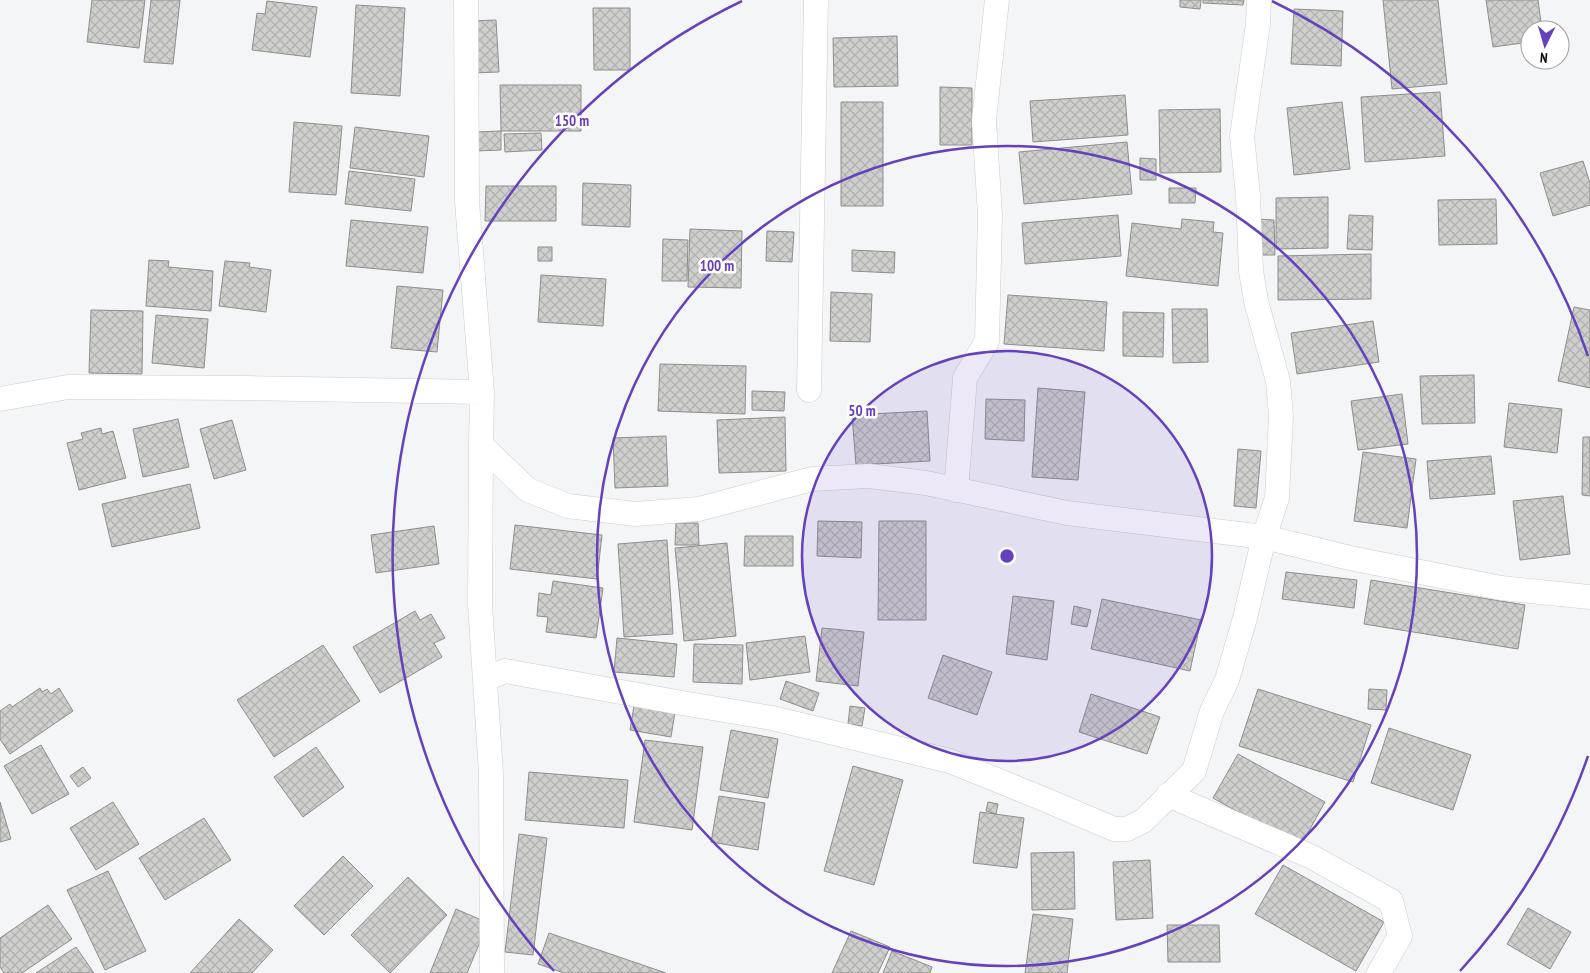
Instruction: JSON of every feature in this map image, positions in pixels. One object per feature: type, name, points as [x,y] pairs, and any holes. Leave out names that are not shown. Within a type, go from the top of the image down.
[{"type":"street","points":[[466,0],[466,201],[482,392],[480,604],[491,774],[492,973]]},
{"type":"street","points":[[809,390],[816,0]]},
{"type":"street","points":[[956,490],[965,378],[987,341],[990,215],[984,120],[997,0]]},
{"type":"street","points":[[486,679],[505,671],[772,718],[950,761],[1114,829],[1127,829],[1143,820],[1194,771],[1212,712],[1226,680],[1245,618],[1264,537],[1277,498],[1281,416],[1278,381],[1256,301],[1250,271],[1248,195],[1242,136],[1258,24],[1259,0]]},
{"type":"street","points":[[0,399],[68,387],[482,392]]},
{"type":"street","points":[[481,446],[528,490],[568,506],[636,514],[699,509],[812,479],[869,476],[926,483],[1067,513],[1264,537],[1350,558],[1501,588],[1590,597]]},
{"type":"street","points":[[1168,795],[1312,857],[1391,901],[1400,936],[1379,973]]},
{"type":"building","points":[[92,0],[145,0],[139,48],[87,42]]},
{"type":"building","points":[[151,0],[180,0],[173,64],[144,62]]},
{"type":"building","points":[[1180,0],[1201,0],[1200,9],[1180,7]]},
{"type":"building","points":[[1203,0],[1244,0],[1243,5],[1203,3]]},
{"type":"building","points":[[1383,0],[1438,0],[1447,84],[1392,89]]},
{"type":"building","points":[[1486,0],[1538,0],[1541,20],[1520,20],[1520,43],[1493,47]]},
{"type":"building","points":[[267,1],[317,7],[310,57],[252,50],[257,13],[265,14]]},
{"type":"building","points":[[356,5],[405,8],[400,96],[351,93]]},
{"type":"building","points":[[593,8],[630,8],[630,70],[594,70]]},
{"type":"building","points":[[1294,9],[1343,11],[1341,66],[1291,64]]},
{"type":"building","points":[[496,20],[499,72],[472,73],[470,21]]},
{"type":"building","points":[[897,36],[898,86],[834,87],[833,38]]},
{"type":"building","points":[[500,85],[581,85],[581,131],[501,131]]},
{"type":"building","points":[[940,87],[972,88],[972,145],[940,145]]},
{"type":"building","points":[[1440,92],[1445,156],[1365,162],[1361,97]]},
{"type":"building","points":[[1125,95],[1128,135],[1033,142],[1030,101]]},
{"type":"building","points":[[841,102],[883,102],[883,206],[841,206]]},
{"type":"building","points":[[1342,102],[1350,169],[1294,175],[1287,108]]},
{"type":"building","points":[[1220,109],[1221,172],[1160,173],[1159,110]]},
{"type":"building","points":[[294,122],[342,126],[336,195],[289,192]]},
{"type":"building","points":[[355,127],[429,136],[424,177],[350,168]]},
{"type":"building","points":[[501,131],[501,150],[475,151],[475,132]]},
{"type":"building","points":[[541,133],[542,150],[505,152],[504,134]]},
{"type":"building","points":[[1127,142],[1132,194],[1024,204],[1019,152]]},
{"type":"building","points":[[1140,158],[1156,159],[1156,180],[1140,180]]},
{"type":"building","points":[[1583,161],[1590,183],[1590,205],[1553,216],[1540,173]]},
{"type":"building","points":[[349,171],[415,179],[411,211],[345,204]]},
{"type":"building","points":[[583,183],[631,185],[630,227],[582,225]]},
{"type":"building","points":[[486,186],[556,186],[556,221],[485,221]]},
{"type":"building","points":[[1169,188],[1196,188],[1195,203],[1169,203]]},
{"type":"building","points":[[1328,197],[1328,248],[1276,249],[1276,198]]},
{"type":"building","points":[[1496,199],[1497,244],[1439,245],[1438,200]]},
{"type":"building","points":[[1118,215],[1121,256],[1025,264],[1022,223]]},
{"type":"building","points":[[1349,215],[1373,216],[1372,250],[1347,249]]},
{"type":"building","points":[[1182,219],[1214,222],[1213,232],[1223,233],[1218,286],[1126,276],[1132,223],[1181,229]]},
{"type":"building","points":[[1258,219],[1274,220],[1275,255],[1259,255]]},
{"type":"building","points":[[351,220],[428,227],[423,273],[346,266]]},
{"type":"building","points":[[690,229],[742,231],[741,288],[688,287]]},
{"type":"building","points":[[767,231],[794,232],[792,262],[766,261]]},
{"type":"building","points":[[663,239],[688,240],[687,281],[662,281]]},
{"type":"building","points":[[538,247],[552,247],[552,261],[538,261]]},
{"type":"building","points":[[852,250],[895,252],[894,273],[852,271]]},
{"type":"building","points":[[1371,254],[1371,299],[1278,300],[1278,256]]},
{"type":"building","points":[[149,260],[169,261],[168,267],[213,271],[211,311],[146,306]]},
{"type":"building","points":[[225,261],[250,263],[249,267],[271,270],[266,312],[219,306]]},
{"type":"building","points":[[541,275],[606,279],[603,326],[538,322]]},
{"type":"building","points":[[397,286],[443,290],[437,352],[391,348]]},
{"type":"building","points":[[831,292],[872,294],[870,342],[830,341]]},
{"type":"building","points":[[1008,295],[1107,302],[1104,351],[1004,344]]},
{"type":"building","points":[[1574,307],[1590,310],[1590,388],[1558,381]]},
{"type":"building","points":[[1172,309],[1207,309],[1208,362],[1173,363]]},
{"type":"building","points":[[91,310],[143,311],[142,374],[89,373]]},
{"type":"building","points":[[1123,312],[1164,313],[1163,357],[1123,356]]},
{"type":"building","points":[[156,315],[208,319],[204,368],[152,363]]},
{"type":"building","points":[[1373,321],[1379,362],[1297,374],[1291,333]]},
{"type":"building","points":[[660,364],[746,366],[745,414],[658,411]]},
{"type":"building","points":[[1474,375],[1475,423],[1422,424],[1420,376]]},
{"type":"building","points":[[1038,388],[1085,392],[1078,480],[1032,477]]},
{"type":"building","points":[[752,391],[785,392],[784,411],[752,410]]},
{"type":"building","points":[[1402,394],[1408,444],[1358,450],[1351,401]]},
{"type":"building","points":[[986,399],[1025,400],[1024,441],[985,439]]},
{"type":"building","points":[[1509,403],[1562,409],[1557,453],[1504,447]]},
{"type":"building","points":[[927,411],[930,461],[856,465],[852,415]]},
{"type":"building","points":[[785,417],[786,471],[719,473],[717,420]]},
{"type":"building","points":[[178,419],[189,467],[143,477],[133,429]]},
{"type":"building","points":[[232,420],[246,470],[214,479],[200,429]]},
{"type":"building","points":[[101,428],[102,434],[113,431],[126,478],[79,490],[67,443],[83,439],[81,433]]},
{"type":"building","points":[[666,436],[668,486],[615,488],[613,438]]},
{"type":"building","points":[[1583,437],[1590,437],[1590,496],[1582,495]]},
{"type":"building","points":[[1238,449],[1261,451],[1256,508],[1234,506]]},
{"type":"building","points":[[1363,452],[1416,459],[1407,528],[1354,521]]},
{"type":"building","points":[[1491,456],[1495,494],[1430,499],[1427,461]]},
{"type":"building","points":[[190,484],[200,528],[112,547],[102,504]]},
{"type":"building","points":[[1563,496],[1570,554],[1520,560],[1513,501]]},
{"type":"building","points":[[818,521],[862,522],[861,558],[817,556]]},
{"type":"building","points":[[879,521],[926,521],[926,620],[878,620]]},
{"type":"building","points":[[676,523],[698,523],[699,545],[675,545]]},
{"type":"building","points":[[515,525],[602,535],[597,579],[510,569]]},
{"type":"building","points":[[434,526],[439,564],[376,573],[371,535]]},
{"type":"building","points":[[745,536],[793,536],[793,566],[744,566]]},
{"type":"building","points":[[667,540],[673,634],[624,637],[618,544]]},
{"type":"building","points":[[727,543],[736,636],[684,641],[675,548]]},
{"type":"building","points":[[1286,572],[1357,580],[1354,608],[1282,599]]},
{"type":"building","points":[[1371,580],[1525,605],[1518,649],[1364,624]]},
{"type":"building","points":[[553,581],[603,588],[596,638],[546,632],[548,617],[537,616],[539,593],[551,595]]},
{"type":"building","points":[[1013,596],[1054,601],[1047,660],[1006,654]]},
{"type":"building","points":[[1102,599],[1201,620],[1190,671],[1091,649]]},
{"type":"building","points":[[1074,606],[1091,610],[1087,627],[1071,624]]},
{"type":"building","points":[[415,611],[420,620],[431,614],[445,638],[434,643],[442,657],[380,693],[353,647]]},
{"type":"building","points":[[822,628],[864,632],[858,686],[816,681]]},
{"type":"building","points":[[805,636],[810,672],[750,680],[746,643]]},
{"type":"building","points":[[617,638],[677,644],[674,677],[614,672]]},
{"type":"building","points":[[694,644],[743,645],[742,684],[693,682]]},
{"type":"building","points":[[323,645],[360,701],[274,757],[237,700]]},
{"type":"building","points":[[943,655],[992,672],[977,715],[928,698]]},
{"type":"building","points":[[786,681],[819,693],[813,711],[780,699]]},
{"type":"building","points":[[40,688],[42,692],[47,689],[51,694],[59,688],[73,711],[10,754],[0,739],[0,711],[10,704],[12,707]]},
{"type":"building","points":[[1258,689],[1371,725],[1353,782],[1239,746]]},
{"type":"building","points":[[1369,689],[1387,690],[1386,710],[1368,709]]},
{"type":"building","points":[[1091,694],[1160,717],[1147,754],[1079,732]]},
{"type":"building","points":[[634,706],[675,712],[671,737],[630,730]]},
{"type":"building","points":[[850,706],[865,708],[862,726],[848,724]]},
{"type":"building","points":[[1389,728],[1471,755],[1453,810],[1371,783]]},
{"type":"building","points":[[731,730],[778,739],[768,798],[720,790]]},
{"type":"building","points":[[645,740],[703,747],[692,830],[634,822]]},
{"type":"building","points":[[41,745],[69,794],[32,814],[4,766]]},
{"type":"building","points":[[316,747],[344,787],[303,817],[274,777]]},
{"type":"building","points":[[1238,754],[1325,802],[1300,847],[1213,798]]},
{"type":"building","points":[[853,766],[903,780],[874,885],[824,871]]},
{"type":"building","points":[[83,767],[91,778],[78,787],[70,776]]},
{"type":"building","points":[[529,772],[628,780],[624,828],[525,820]]},
{"type":"building","points":[[719,796],[765,803],[758,850],[711,842]]},
{"type":"building","points":[[0,802],[11,839],[0,842]]},
{"type":"building","points":[[113,802],[139,844],[96,870],[70,828]]},
{"type":"building","points":[[988,802],[998,804],[996,814],[986,811]]},
{"type":"building","points":[[980,812],[1024,818],[1017,868],[973,863]]},
{"type":"building","points":[[204,818],[231,860],[165,900],[139,858]]},
{"type":"building","points":[[519,834],[547,838],[533,955],[505,952]]},
{"type":"building","points":[[1074,852],[1075,909],[1032,910],[1031,853]]},
{"type":"building","points":[[343,856],[373,886],[324,935],[294,906]]},
{"type":"building","points":[[1150,860],[1153,918],[1116,920],[1113,862]]},
{"type":"building","points":[[1283,865],[1384,922],[1356,971],[1255,914]]},
{"type":"building","points":[[108,871],[146,951],[105,970],[67,890]]},
{"type":"building","points":[[408,877],[447,915],[390,973],[351,935]]},
{"type":"building","points":[[48,905],[72,939],[22,973],[4,973],[0,967],[0,938]]},
{"type":"building","points":[[1528,908],[1571,932],[1550,969],[1507,944]]},
{"type":"building","points":[[456,909],[488,923],[467,973],[430,973]]},
{"type":"building","points":[[1033,914],[1073,919],[1067,973],[1025,973]]},
{"type":"building","points":[[239,919],[273,950],[252,973],[190,973]]},
{"type":"building","points":[[1167,925],[1219,925],[1220,962],[1168,962]]},
{"type":"building","points":[[851,931],[890,947],[878,973],[832,973]]},
{"type":"building","points":[[549,933],[666,973],[564,973],[538,964]]},
{"type":"building","points":[[76,947],[94,973],[36,973]]},
{"type":"building","points":[[892,951],[932,967],[930,973],[883,973]]}]
